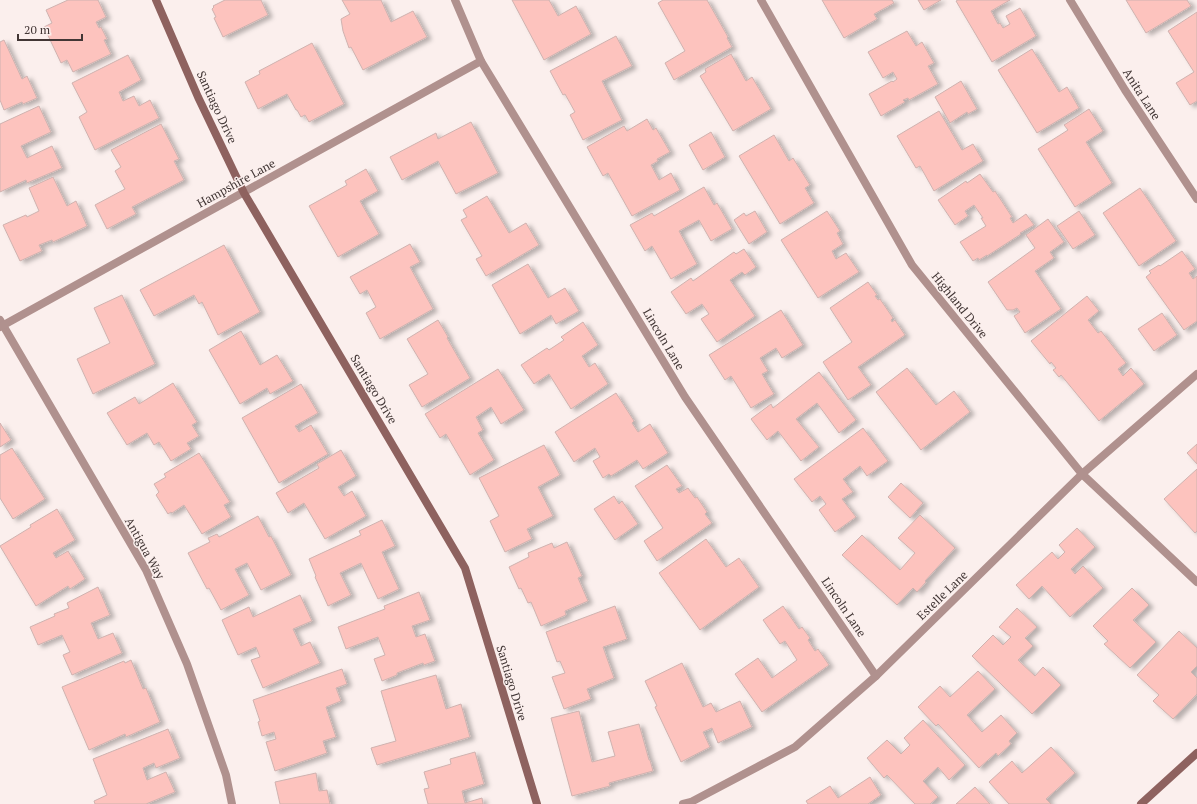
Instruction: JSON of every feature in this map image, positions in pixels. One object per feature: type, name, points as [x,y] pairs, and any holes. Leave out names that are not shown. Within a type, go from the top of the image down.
[{"type":"street","name":"Santiago Drive","points":[[156,0],[198,97],[244,193],[465,568],[537,804]]},
{"type":"street","name":"Lincoln Lane","points":[[455,0],[481,61],[685,397],[876,676]]},
{"type":"street","name":"Highland Drive","points":[[762,0],[912,265],[1082,474],[1197,582]]},
{"type":"street","name":"Anita Lane","points":[[1070,0],[1126,90],[1197,199]]},
{"type":"street","name":"Hampshire Lane","points":[[1,324],[244,193],[481,61]]},
{"type":"street","name":"Antigua Way","points":[[1,324],[146,570],[187,664],[226,775],[232,804]]},
{"type":"street","name":"Estelle Lane","points":[[684,804],[691,802],[795,747],[876,676],[1082,474],[1197,374]]},
{"type":"street","points":[[1141,804],[1197,753]]},
{"type":"building","points":[[68,0],[98,0],[106,17],[96,22],[99,28],[101,27],[107,39],[104,40],[111,54],[73,72],[67,60],[61,63],[44,27],[52,23],[46,10]]},
{"type":"building","points":[[225,0],[261,0],[268,15],[223,37],[214,18],[216,17],[212,9],[214,7],[213,6]]},
{"type":"building","points":[[342,0],[381,0],[391,22],[413,11],[427,37],[363,70],[351,47],[349,48],[343,31],[341,19],[350,14]]},
{"type":"building","points":[[512,0],[549,0],[558,16],[576,6],[591,34],[544,60]]},
{"type":"building","points":[[663,0],[707,0],[732,47],[674,80],[665,63],[685,51],[658,3]]},
{"type":"building","points":[[822,0],[892,0],[894,3],[874,14],[877,19],[844,38]]},
{"type":"building","points":[[918,0],[941,0],[924,10]]},
{"type":"building","points":[[1010,0],[991,11],[998,24],[1000,23],[1003,28],[1010,24],[1006,16],[1020,8],[1036,36],[992,62],[956,1]]},
{"type":"building","points":[[1126,0],[1187,0],[1191,6],[1146,33]]},
{"type":"building","points":[[1197,12],[1197,101],[1190,105],[1176,83],[1194,72],[1168,31]]},
{"type":"building","points":[[907,31],[916,46],[922,42],[934,63],[928,66],[938,84],[909,100],[908,98],[903,100],[905,102],[881,116],[869,94],[897,79],[893,72],[883,78],[868,52]]},
{"type":"building","points":[[616,36],[632,66],[602,81],[622,120],[583,140],[570,115],[575,112],[565,94],[563,95],[550,71]]},
{"type":"building","points":[[4,40],[22,79],[27,76],[37,98],[23,104],[22,102],[4,110],[0,100],[0,42]]},
{"type":"building","points":[[312,43],[344,104],[309,122],[305,115],[301,117],[287,94],[258,109],[245,82],[260,74],[259,71]]},
{"type":"building","points":[[1032,49],[1059,92],[1067,87],[1079,108],[1037,133],[998,70]]},
{"type":"building","points":[[731,54],[746,81],[752,77],[771,109],[733,131],[700,76],[706,72],[705,69]]},
{"type":"building","points":[[128,55],[141,80],[119,92],[123,101],[134,96],[139,106],[150,100],[159,118],[95,150],[79,117],[87,112],[72,83]]},
{"type":"building","points":[[961,81],[977,109],[968,114],[967,112],[950,123],[935,97]]},
{"type":"building","points":[[39,106],[51,132],[21,146],[27,158],[52,146],[62,168],[27,183],[26,180],[0,192],[0,124]]},
{"type":"building","points":[[1089,109],[1103,131],[1086,142],[1112,183],[1075,207],[1038,149],[1068,130],[1064,125]]},
{"type":"building","points":[[939,111],[962,150],[973,144],[983,161],[934,191],[920,166],[916,168],[897,136]]},
{"type":"building","points":[[647,119],[653,130],[656,128],[670,152],[657,159],[658,161],[651,165],[659,180],[671,173],[680,190],[632,216],[608,173],[603,176],[587,147],[624,126],[627,131]]},
{"type":"building","points":[[471,122],[498,173],[456,194],[438,161],[402,180],[390,157],[436,133],[438,139]]},
{"type":"building","points":[[161,124],[179,159],[174,161],[184,180],[132,207],[136,214],[107,229],[95,205],[125,189],[115,171],[121,167],[111,150]]},
{"type":"building","points":[[711,132],[725,157],[703,170],[689,145]]},
{"type":"building","points":[[774,135],[789,161],[793,158],[810,185],[805,188],[814,203],[780,224],[739,156]]},
{"type":"building","points":[[366,169],[378,191],[360,201],[379,234],[338,257],[309,206],[347,185],[345,181]]},
{"type":"building","points":[[980,174],[993,192],[995,191],[1012,217],[1010,218],[1013,223],[1026,214],[1034,225],[987,256],[973,261],[960,242],[986,226],[981,218],[983,218],[974,205],[965,211],[968,216],[955,225],[938,200],[966,181],[967,183]]},
{"type":"building","points":[[53,177],[67,206],[76,201],[87,226],[53,242],[52,240],[39,245],[42,251],[20,261],[3,225],[26,215],[27,217],[39,211],[29,188]]},
{"type":"building","points":[[704,187],[714,205],[717,203],[732,229],[711,241],[699,220],[679,231],[697,264],[671,279],[652,246],[645,251],[630,225],[652,213],[654,216]]},
{"type":"building","points":[[1140,188],[1176,241],[1139,266],[1103,213]]},
{"type":"building","points":[[487,196],[509,233],[526,223],[539,245],[486,276],[476,259],[482,256],[461,220],[467,217],[463,210]]},
{"type":"building","points":[[755,211],[767,232],[749,244],[734,220],[744,213],[746,216]]},
{"type":"building","points":[[827,211],[840,231],[837,233],[843,244],[832,251],[836,259],[846,253],[859,272],[818,298],[781,240]]},
{"type":"building","points":[[1079,211],[1095,235],[1073,249],[1057,226]]},
{"type":"building","points":[[1048,219],[1064,242],[1050,252],[1054,258],[1035,271],[1061,309],[1025,333],[1014,316],[1020,312],[1017,308],[1007,310],[988,282],[1035,248],[1026,235]]},
{"type":"building","points":[[410,244],[420,262],[410,267],[433,309],[380,339],[366,313],[376,307],[367,290],[360,294],[350,277]]},
{"type":"building","points":[[224,245],[260,312],[218,335],[202,302],[199,304],[194,295],[154,316],[140,290]]},
{"type":"building","points":[[744,249],[756,267],[745,275],[742,272],[730,280],[755,316],[717,342],[701,319],[709,314],[702,304],[686,314],[671,292],[691,278],[693,281],[734,252],[736,254]]},
{"type":"building","points":[[1182,251],[1195,269],[1189,273],[1193,279],[1197,276],[1197,321],[1184,330],[1146,277],[1151,273],[1149,271],[1159,265],[1160,266]]},
{"type":"building","points":[[528,264],[548,298],[565,288],[579,311],[556,324],[551,315],[520,334],[492,285]]},
{"type":"building","points":[[868,282],[877,295],[875,296],[878,300],[880,299],[893,318],[891,320],[892,322],[895,320],[905,335],[858,367],[871,385],[848,400],[823,362],[852,342],[830,308]]},
{"type":"building","points":[[122,295],[155,364],[93,394],[77,359],[110,343],[94,308]]},
{"type":"building","points":[[1087,296],[1099,311],[1088,320],[1098,333],[1101,331],[1126,363],[1118,369],[1123,376],[1131,368],[1144,384],[1099,421],[1061,375],[1059,377],[1053,370],[1056,368],[1051,362],[1050,364],[1031,341]]},
{"type":"building","points":[[781,310],[803,345],[782,358],[776,348],[760,358],[768,371],[762,374],[774,394],[751,408],[731,376],[725,380],[709,355]]},
{"type":"building","points":[[1162,313],[1177,335],[1154,351],[1138,329]]},
{"type":"building","points":[[438,320],[470,378],[422,407],[409,385],[428,374],[407,339]]},
{"type":"building","points":[[583,322],[598,345],[582,356],[589,367],[595,363],[608,384],[571,409],[549,374],[534,384],[521,365],[547,348],[549,350],[564,340],[561,337]]},
{"type":"building","points":[[241,331],[260,365],[277,355],[293,381],[270,394],[267,388],[240,404],[209,350]]},
{"type":"building","points":[[907,368],[936,405],[954,391],[970,412],[921,450],[876,392]]},
{"type":"building","points":[[498,369],[524,410],[501,424],[491,407],[476,417],[483,430],[478,433],[494,460],[470,475],[446,434],[440,438],[425,414]]},
{"type":"building","points":[[819,372],[856,420],[839,433],[817,403],[796,419],[819,447],[801,461],[778,431],[767,440],[751,419],[771,404],[773,408]]},
{"type":"building","points":[[173,383],[197,422],[192,425],[199,436],[187,443],[191,449],[171,461],[159,442],[154,445],[147,433],[127,445],[107,413],[135,397],[139,404]]},
{"type":"building","points":[[301,384],[318,413],[295,426],[299,432],[311,425],[328,454],[279,483],[242,418]]},
{"type":"building","points":[[616,393],[634,421],[632,423],[638,432],[650,424],[668,453],[643,469],[637,460],[611,476],[609,474],[603,478],[593,461],[600,457],[595,448],[574,462],[555,432]]},
{"type":"building","points":[[0,423],[11,440],[0,447]]},
{"type":"building","points":[[863,428],[888,461],[867,476],[860,466],[843,479],[853,492],[842,499],[856,517],[835,532],[819,510],[826,504],[820,496],[812,502],[794,479]]},
{"type":"building","points":[[1197,444],[1197,464],[1187,453]]},
{"type":"building","points":[[544,445],[560,475],[538,487],[553,516],[527,529],[532,539],[505,552],[490,521],[499,516],[479,478]]},
{"type":"building","points":[[12,448],[45,499],[13,519],[0,498],[0,455]]},
{"type":"building","points":[[341,450],[356,476],[338,487],[344,496],[352,491],[366,516],[325,539],[304,503],[288,513],[276,493],[319,468],[317,464]]},
{"type":"building","points":[[199,453],[230,502],[224,505],[231,517],[202,534],[184,505],[168,514],[156,495],[159,492],[154,484],[166,477],[164,474]]},
{"type":"building","points":[[667,465],[682,486],[676,489],[679,493],[688,488],[695,498],[697,497],[707,512],[705,514],[712,523],[657,561],[644,541],[663,528],[635,486]]},
{"type":"building","points":[[1197,469],[1197,531],[1195,533],[1164,499]]},
{"type":"building","points":[[901,483],[923,503],[910,518],[888,497]]},
{"type":"building","points":[[614,496],[619,504],[622,501],[638,524],[615,540],[594,509]]},
{"type":"building","points":[[57,509],[75,540],[53,553],[56,558],[68,551],[85,579],[70,589],[68,586],[36,606],[0,546],[31,527],[30,525]]},
{"type":"building","points":[[920,515],[955,548],[917,592],[913,588],[897,605],[842,555],[862,535],[900,570],[915,553],[898,538]]},
{"type":"building","points":[[258,516],[269,537],[271,536],[291,575],[261,590],[247,563],[235,569],[249,595],[221,610],[209,588],[207,589],[188,553],[210,542],[208,538],[217,534],[219,537]]},
{"type":"building","points":[[382,520],[395,546],[382,552],[399,589],[378,599],[361,563],[340,573],[351,595],[328,606],[309,559],[361,535],[359,531]]},
{"type":"building","points":[[1077,528],[1095,547],[1071,569],[1075,574],[1083,566],[1103,588],[1070,617],[1042,586],[1029,599],[1016,585],[1052,552],[1058,559],[1065,552],[1059,545]]},
{"type":"building","points":[[706,539],[726,567],[739,558],[759,587],[700,630],[659,573]]},
{"type":"building","points":[[567,542],[582,576],[578,578],[588,601],[565,611],[566,615],[541,626],[531,602],[528,603],[521,588],[519,589],[509,567],[529,557],[528,553],[552,543],[554,548]]},
{"type":"building","points":[[98,587],[110,615],[91,623],[98,639],[113,633],[122,653],[72,675],[63,655],[70,652],[62,635],[38,645],[30,627],[69,608],[67,603]]},
{"type":"building","points":[[1132,588],[1149,605],[1133,620],[1156,642],[1130,668],[1104,644],[1108,641],[1093,626]]},
{"type":"building","points":[[419,592],[430,620],[412,626],[416,637],[425,634],[435,661],[424,665],[423,663],[397,673],[397,675],[382,681],[374,659],[385,655],[378,637],[346,649],[338,627],[385,609],[384,606]]},
{"type":"building","points":[[300,595],[312,621],[293,629],[301,646],[310,642],[320,663],[263,688],[251,660],[260,657],[256,647],[238,655],[222,620],[249,607],[253,617]]},
{"type":"building","points":[[615,606],[627,639],[603,647],[614,678],[587,689],[591,699],[564,709],[552,677],[565,673],[560,661],[557,662],[546,632]]},
{"type":"building","points":[[783,606],[799,629],[802,627],[810,638],[808,640],[815,651],[818,649],[829,665],[762,712],[735,674],[758,658],[772,678],[797,660],[785,641],[780,644],[763,620]]},
{"type":"building","points":[[1017,608],[1037,627],[1025,638],[1033,646],[1018,660],[1035,676],[1043,667],[1061,685],[1032,714],[972,656],[993,635],[1003,645],[1011,637],[999,627]]},
{"type":"building","points":[[1179,631],[1197,648],[1197,666],[1191,672],[1197,678],[1197,694],[1173,719],[1153,701],[1159,695],[1137,675]]},
{"type":"building","points":[[131,660],[143,689],[146,688],[160,722],[126,737],[125,734],[89,750],[62,687],[124,661],[125,663]]},
{"type":"building","points":[[682,663],[703,707],[711,703],[716,712],[740,701],[752,727],[718,743],[712,728],[703,732],[710,747],[681,762],[655,707],[657,706],[645,681]]},
{"type":"building","points":[[342,669],[347,684],[336,688],[341,701],[326,707],[336,737],[323,741],[327,753],[275,771],[266,742],[276,739],[274,732],[262,736],[258,722],[260,721],[253,700]]},
{"type":"building","points":[[978,671],[995,689],[967,715],[982,732],[1001,715],[1017,733],[1009,741],[1011,744],[998,756],[996,753],[979,768],[938,724],[936,726],[918,707],[940,686],[950,697]]},
{"type":"building","points":[[436,675],[446,709],[461,704],[470,737],[377,765],[371,748],[396,741],[381,691]]},
{"type":"building","points":[[579,711],[592,762],[615,756],[608,732],[639,724],[653,771],[609,783],[610,786],[572,796],[551,718]]},
{"type":"building","points":[[923,720],[965,765],[949,780],[938,767],[923,781],[938,797],[930,804],[915,804],[887,775],[884,778],[867,758],[887,740],[901,754],[910,745],[904,738]]},
{"type":"building","points":[[168,729],[180,758],[156,768],[154,763],[143,768],[147,780],[166,772],[175,792],[146,804],[95,804],[94,801],[107,795],[93,759]]},
{"type":"building","points":[[1051,747],[1075,773],[1046,799],[1051,804],[1009,804],[989,782],[1012,761],[1022,773]]},
{"type":"building","points":[[475,752],[484,784],[462,791],[465,803],[482,798],[483,804],[428,804],[424,789],[429,788],[424,772],[451,764],[450,759]]},
{"type":"building","points":[[316,773],[319,791],[327,790],[330,804],[280,804],[275,782]]},
{"type":"building","points":[[870,777],[881,795],[868,804],[808,804],[806,801],[830,786],[838,798]]},
{"type":"building","points":[[975,787],[990,804],[956,804]]}]
